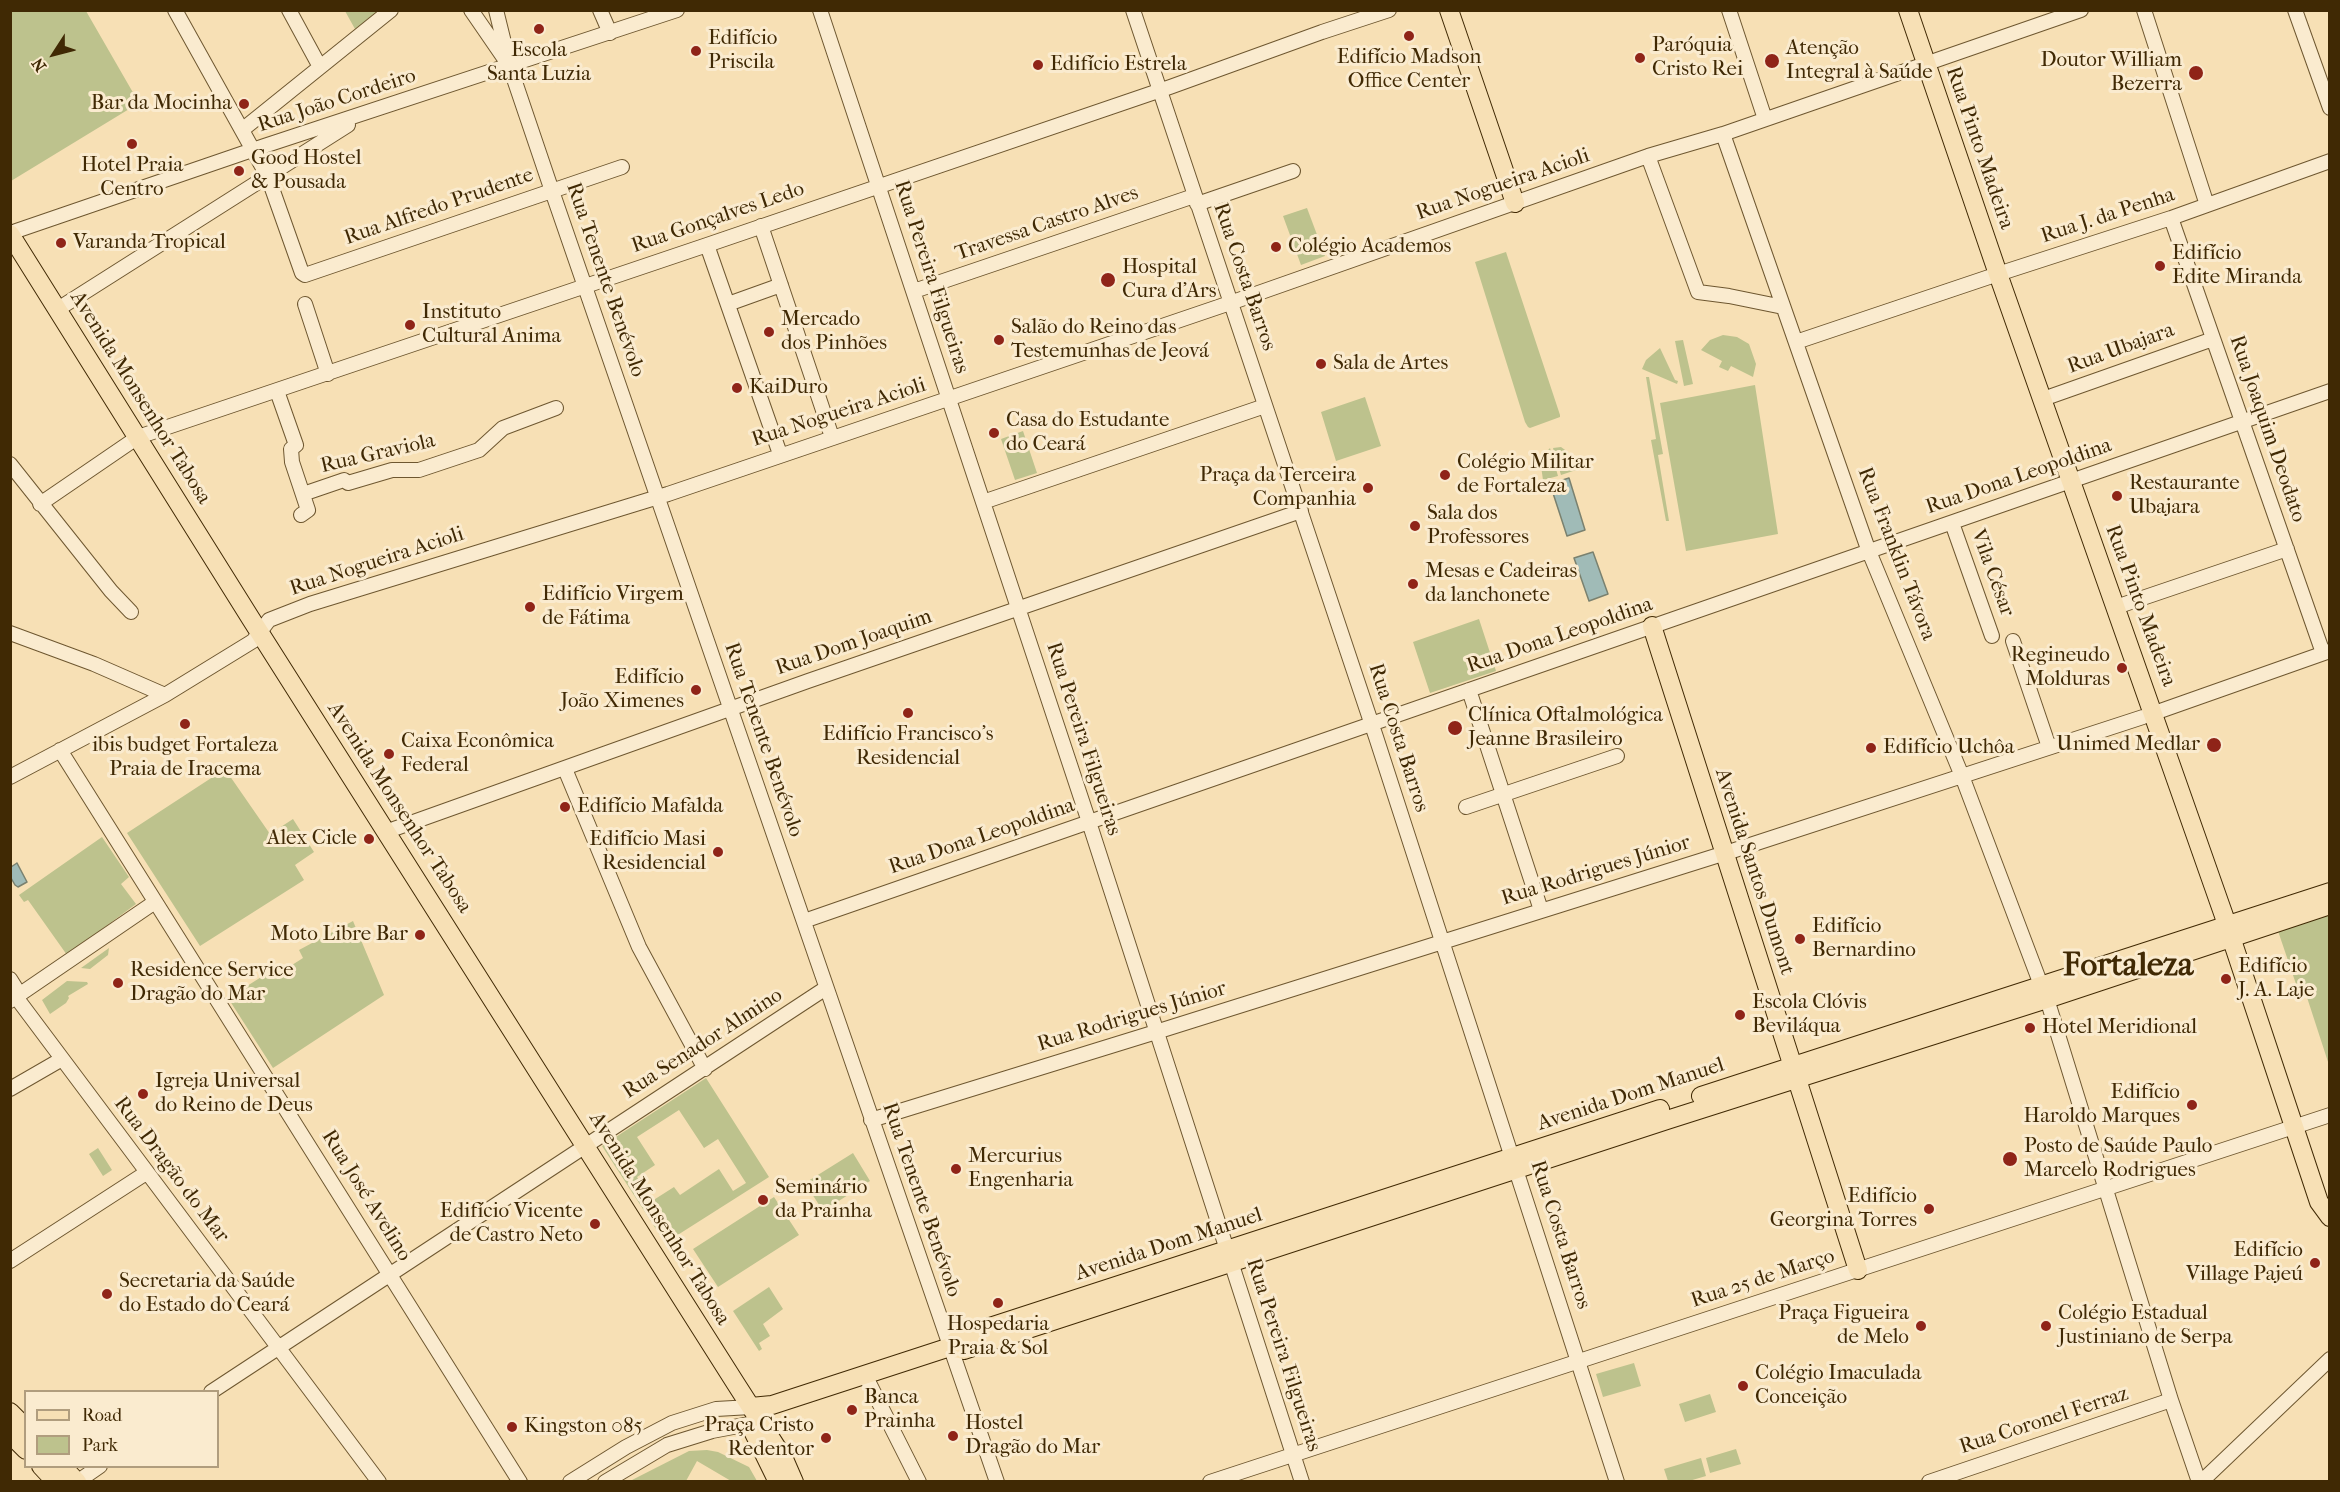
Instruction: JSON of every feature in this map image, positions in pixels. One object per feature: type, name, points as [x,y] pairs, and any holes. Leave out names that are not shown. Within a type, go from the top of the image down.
[{"type":"main road","points":[[1449,10],[1515,203]]},
{"type":"main road","name":"Rua Pinto Madeira","points":[[1908,10],[1998,274],[2230,932],[2319,1202],[2330,1216]]},
{"type":"main road","name":"Avenida Monsenhor Tabosa","points":[[10,233],[586,1146],[752,1416]]},
{"type":"main road","name":"Avenida Santos Dumont","points":[[1652,626],[1858,1270]]},
{"type":"main road","name":"Avenida Dom Manuel","points":[[2230,932],[2330,892]]},
{"type":"main road","name":"Avenida Dom Manuel","points":[[752,1416],[772,1405],[950,1347],[964,1350],[1229,1257],[1515,1164],[1667,1120],[1796,1073],[2044,992],[2230,932],[2330,905]]},
{"type":"main road","points":[[10,1412],[24,1426]]},
{"type":"main road","points":[[752,1416],[778,1482]]},
{"type":"main road","points":[[752,1416],[784,1459],[794,1482]]},
{"type":"main road","points":[[10,1434],[24,1448]]},
{"type":"main road","points":[[42,1468],[56,1482]]},
{"type":"main road","points":[[63,1468],[77,1482]]},
{"type":"street","points":[[175,10],[268,177]]},
{"type":"street","points":[[289,10],[320,68]]},
{"type":"street","points":[[242,130],[391,10]]},
{"type":"street","points":[[471,10],[510,67]]},
{"type":"street","name":"Rua Tenente Benévolo","points":[[496,10],[510,67],[997,1482]]},
{"type":"street","points":[[600,10],[610,33]]},
{"type":"street","name":"Rua João Cordeiro","points":[[10,233],[677,10]]},
{"type":"street","name":"Rua Pereira Filgueiras","points":[[820,10],[1089,822],[1302,1482]]},
{"type":"street","name":"Rua Costa Barros","points":[[1132,10],[1372,725],[1617,1482]]},
{"type":"street","name":"Rua Gonçalves Ledo","points":[[40,504],[138,437],[707,245],[1389,10]]},
{"type":"street","points":[[1729,10],[1765,119]]},
{"type":"street","name":"Rua Nogueira Acioli","points":[[10,777],[165,695],[253,641],[269,620],[310,604],[658,497],[1230,303],[1648,156],[1723,134],[2081,10]]},
{"type":"street","points":[[2144,10],[2207,205]]},
{"type":"street","points":[[2295,10],[2330,108]]},
{"type":"street","points":[[58,309],[362,116]]},
{"type":"street","name":"Rua Franklin Távora","points":[[1723,134],[1868,549],[1962,776],[2044,992],[2171,1400],[2200,1482]]},
{"type":"street","points":[[1648,156],[1698,292],[1783,307]]},
{"type":"street","name":"Rua J. da Penha","points":[[1796,342],[2171,218],[2330,161]]},
{"type":"street","name":"Rua Alfredo Prudente","points":[[268,177],[302,273],[305,275],[622,167]]},
{"type":"street","name":"Travessa Castro Alves","points":[[914,291],[1195,200],[1293,171]]},
{"type":"street","name":"Rua Joaquim Deodato","points":[[2171,218],[2287,549],[2326,652]]},
{"type":"street","points":[[761,226],[832,437]]},
{"type":"street","points":[[707,245],[780,454]]},
{"type":"street","points":[[728,304],[781,285]]},
{"type":"street","points":[[305,304],[328,374]]},
{"type":"street","name":"Rua Ubajara","points":[[2043,399],[2213,339]]},
{"type":"street","points":[[277,391],[296,445],[291,449],[292,462],[308,510],[301,514]]},
{"type":"street","name":"Rua Dona Leopoldina","points":[[804,921],[1372,725],[1868,549],[2072,482],[2330,391]]},
{"type":"street","points":[[982,502],[1265,406]]},
{"type":"street","name":"Rua Graviola","points":[[303,494],[344,480],[348,483],[392,470],[419,470],[479,450],[503,428],[556,408]]},
{"type":"street","points":[[10,464],[111,591],[131,612]]},
{"type":"street","name":"Rua Dom Joaquim","points":[[388,831],[730,709],[1301,511]]},
{"type":"street","name":"Vila César","points":[[1952,523],[1992,636]]},
{"type":"street","points":[[2116,607],[2287,549]]},
{"type":"street","points":[[10,633],[93,664],[165,695]]},
{"type":"street","points":[[2013,641],[2049,747]]},
{"type":"street","name":"Rua Rodrigues Júnior","points":[[871,1119],[1724,854],[2154,713],[2326,652]]},
{"type":"street","points":[[1469,690],[1541,910]]},
{"type":"street","name":"Rua José Avelino","points":[[60,750],[520,1482]]},
{"type":"street","points":[[1466,807],[1617,756]]},
{"type":"street","points":[[566,769],[639,947],[705,1069]]},
{"type":"street","points":[[16,998],[155,902]]},
{"type":"street","name":"Rua Dragão do Mar","points":[[10,980],[16,998],[379,1482]]},
{"type":"street","name":"Rua Senador Almino","points":[[214,1390],[826,988]]},
{"type":"street","points":[[10,1089],[62,1059]]},
{"type":"street","name":"Rua 25 de Março","points":[[1209,1482],[2330,1115]]},
{"type":"street","points":[[10,1261],[146,1173]]},
{"type":"street","points":[[2200,1482],[2330,1359]]},
{"type":"street","points":[[865,1375],[919,1482]]},
{"type":"street","name":"Rua Coronel Ferraz","points":[[1929,1482],[2171,1400]]},
{"type":"street","points":[[570,1482],[626,1447],[672,1423],[716,1409],[752,1416]]},
{"type":"street","points":[[605,1482],[667,1445],[752,1416]]},
{"type":"street","points":[[77,1482],[98,1468]]},
{"type":"green space","points":[[11,10],[86,11],[139,103],[11,181]]},
{"type":"green space","points":[[345,11],[379,11],[355,29]]},
{"type":"green space","points":[[1307,208],[1325,256],[1301,265],[1283,216]]},
{"type":"green space","points":[[1506,252],[1560,415],[1560,417],[1530,428],[1525,422],[1475,262]]},
{"type":"green space","points":[[1723,335],[1737,337],[1749,344],[1756,364],[1753,377],[1731,366],[1728,371],[1719,367],[1722,361],[1701,350],[1710,340]]},
{"type":"green space","points":[[1683,340],[1693,384],[1684,386],[1675,341]]},
{"type":"green space","points":[[1660,348],[1675,380],[1678,381],[1677,384],[1642,369],[1646,360]]},
{"type":"green space","points":[[1646,377],[1649,377],[1663,454],[1658,455],[1669,521],[1666,521],[1651,440],[1656,439]]},
{"type":"green space","points":[[1755,385],[1778,534],[1686,551],[1660,403]]},
{"type":"green space","points":[[1365,397],[1381,446],[1336,461],[1321,412]]},
{"type":"green space","points":[[1023,431],[1037,473],[1015,480],[1001,439]]},
{"type":"green space","points":[[1561,447],[1572,455],[1579,469],[1561,475],[1553,448]]},
{"type":"green space","points":[[1550,448],[1558,476],[1543,480],[1540,459]]},
{"type":"green space","points":[[1479,619],[1496,671],[1430,693],[1413,642]]},
{"type":"green space","points":[[225,769],[270,834],[293,819],[314,852],[295,865],[304,880],[200,946],[127,833]]},
{"type":"green space","points":[[102,837],[129,877],[121,884],[136,904],[67,955],[28,900],[24,902],[19,895]]},
{"type":"green space","points":[[2329,913],[2329,1065],[2302,982],[2296,984],[2278,931]]},
{"type":"green space","points":[[353,921],[384,995],[273,1068],[228,998],[266,974],[270,979],[303,958],[299,950]]},
{"type":"green space","points":[[109,948],[108,955],[90,969],[81,968]]},
{"type":"green space","points":[[67,981],[87,982],[88,984],[68,996],[66,1003],[50,1014],[42,1000]]},
{"type":"green space","points":[[706,1078],[769,1177],[665,1243],[602,1146]],"holes":[[[679,1110],[704,1148],[718,1139],[746,1183],[733,1191],[719,1169],[680,1195],[674,1187],[652,1201],[637,1177],[655,1165],[637,1137]]]},
{"type":"green space","points":[[98,1148],[112,1170],[103,1176],[89,1154]]},
{"type":"green space","points":[[853,1153],[870,1181],[823,1211],[805,1183]]},
{"type":"green space","points":[[774,1197],[799,1235],[718,1287],[693,1249]]},
{"type":"green space","points":[[769,1287],[783,1309],[763,1324],[770,1336],[759,1343],[762,1349],[759,1351],[733,1311]]},
{"type":"green space","points":[[1634,1363],[1641,1386],[1603,1397],[1596,1374]]},
{"type":"green space","points":[[1710,1394],[1716,1412],[1685,1422],[1679,1404]]},
{"type":"green space","points":[[1736,1449],[1741,1464],[1710,1473],[1706,1458]]},
{"type":"green space","points":[[689,1451],[718,1452],[749,1467],[757,1481],[731,1481],[697,1461],[686,1481],[632,1480]]},
{"type":"green space","points":[[1701,1458],[1706,1476],[1689,1481],[1668,1481],[1664,1469]]},
{"type":"water","points":[[1569,478],[1585,530],[1567,536],[1550,484]]},
{"type":"water","points":[[1593,552],[1608,594],[1589,601],[1574,558]]},
{"type":"water","points":[[17,863],[27,882],[18,887],[11,878],[11,867]]},
{"type":"place","name":"Escola Santa Luzia","points":[[539,29]]},
{"type":"place","name":"Edifício Madson Office Center","points":[[1409,36]]},
{"type":"place","name":"Edifício Priscila","points":[[696,51]]},
{"type":"place","name":"Paróquia Cristo Rei","points":[[1640,58]]},
{"type":"place","name":"Atenção Integral à Saúde","points":[[1772,61]]},
{"type":"place","name":"Edifício Estrela","points":[[1038,65]]},
{"type":"place","name":"Doutor William Bezerra","points":[[2196,73]]},
{"type":"place","name":"Bar da Mocinha","points":[[244,104]]},
{"type":"place","name":"Hotel Praia Centro","points":[[132,144]]},
{"type":"place","name":"Good Hostel & Pousada","points":[[239,171]]},
{"type":"place","name":"Varanda Tropical","points":[[61,243]]},
{"type":"place","name":"Colégio Academos","points":[[1276,247]]},
{"type":"place","name":"Edifício Edite Miranda","points":[[2160,266]]},
{"type":"place","name":"Hospital Cura d'Ars","points":[[1108,280]]},
{"type":"place","name":"Instituto Cultural Anima","points":[[410,325]]},
{"type":"place","name":"Mercado dos Pinhões","points":[[769,332]]},
{"type":"place","name":"Salão do Reino das Testemunhas de Jeová","points":[[999,340]]},
{"type":"place","name":"Sala de Artes","points":[[1321,364]]},
{"type":"place","name":"KaiDuro","points":[[737,388]]},
{"type":"place","name":"Casa do Estudante do Ceará","points":[[994,433]]},
{"type":"place","name":"Colégio Militar de Fortaleza","points":[[1445,475]]},
{"type":"place","name":"Praça da Terceira Companhia","points":[[1368,488]]},
{"type":"place","name":"Restaurante Ubajara","points":[[2117,496]]},
{"type":"place","name":"Sala dos Professores","points":[[1415,526]]},
{"type":"place","name":"Mesas e Cadeiras da lanchonete","points":[[1413,584]]},
{"type":"place","name":"Edifício Virgem de Fátima","points":[[530,607]]},
{"type":"place","name":"Regineudo Molduras","points":[[2122,668]]},
{"type":"place","name":"Edifício João Ximenes","points":[[696,690]]},
{"type":"place","name":"Edifício Francisco's Residencial","points":[[908,713]]},
{"type":"place","name":"ibis budget Fortaleza Praia de Iracema","points":[[185,724]]},
{"type":"place","name":"Clínica Oftalmológica Jeanne Brasileiro","points":[[1455,728]]},
{"type":"place","name":"Unimed Medlar","points":[[2214,745]]},
{"type":"place","name":"Edifício Uchôa","points":[[1871,748]]},
{"type":"place","name":"Caixa Econômica Federal","points":[[389,754]]},
{"type":"place","name":"Edifício Mafalda","points":[[565,807]]},
{"type":"place","name":"Alex Cicle","points":[[369,839]]},
{"type":"place","name":"Edifício Masi Residencial","points":[[718,852]]},
{"type":"place","name":"Moto Libre Bar","points":[[420,935]]},
{"type":"place","name":"Edifício Bernardino","points":[[1800,939]]},
{"type":"place","name":"Edifício J. A. Laje","points":[[2226,979]]},
{"type":"place","name":"Residence Service Dragão do Mar","points":[[118,983]]},
{"type":"place","name":"Escola Clóvis Beviláqua","points":[[1740,1015]]},
{"type":"place","name":"Hotel Meridional","points":[[2030,1028]]},
{"type":"place","name":"Igreja Universal do Reino de Deus","points":[[143,1094]]},
{"type":"place","name":"Edifício Haroldo Marques","points":[[2192,1105]]},
{"type":"place","name":"Posto de Saúde Paulo Marcelo Rodrigues","points":[[2010,1159]]},
{"type":"place","name":"Mercurius Engenharia","points":[[956,1169]]},
{"type":"place","name":"Seminário da Prainha","points":[[763,1200]]},
{"type":"place","name":"Edifício Georgina Torres","points":[[1929,1209]]},
{"type":"place","name":"Edifício Vicente de Castro Neto","points":[[595,1224]]},
{"type":"place","name":"Edifício Village Pajeú","points":[[2315,1263]]},
{"type":"place","name":"Secretaria da Saúde do Estado do Ceará","points":[[107,1294]]},
{"type":"place","name":"Hospedaria Praia & Sol","points":[[998,1303]]},
{"type":"place","name":"Praça Figueira de Melo","points":[[1921,1326]]},
{"type":"place","name":"Colégio Estadual Justiniano de Serpa","points":[[2046,1326]]},
{"type":"place","name":"Colégio Imaculada Conceição","points":[[1743,1386]]},
{"type":"place","name":"Banca Prainha","points":[[852,1410]]},
{"type":"place","name":"Kingston 085","points":[[512,1427]]},
{"type":"place","name":"Hostel Dragão do Mar","points":[[953,1436]]},
{"type":"place","name":"Praça Cristo Redentor","points":[[826,1438]]},
{"type":"district","name":"Fortaleza","points":[[2128,967]]}]
